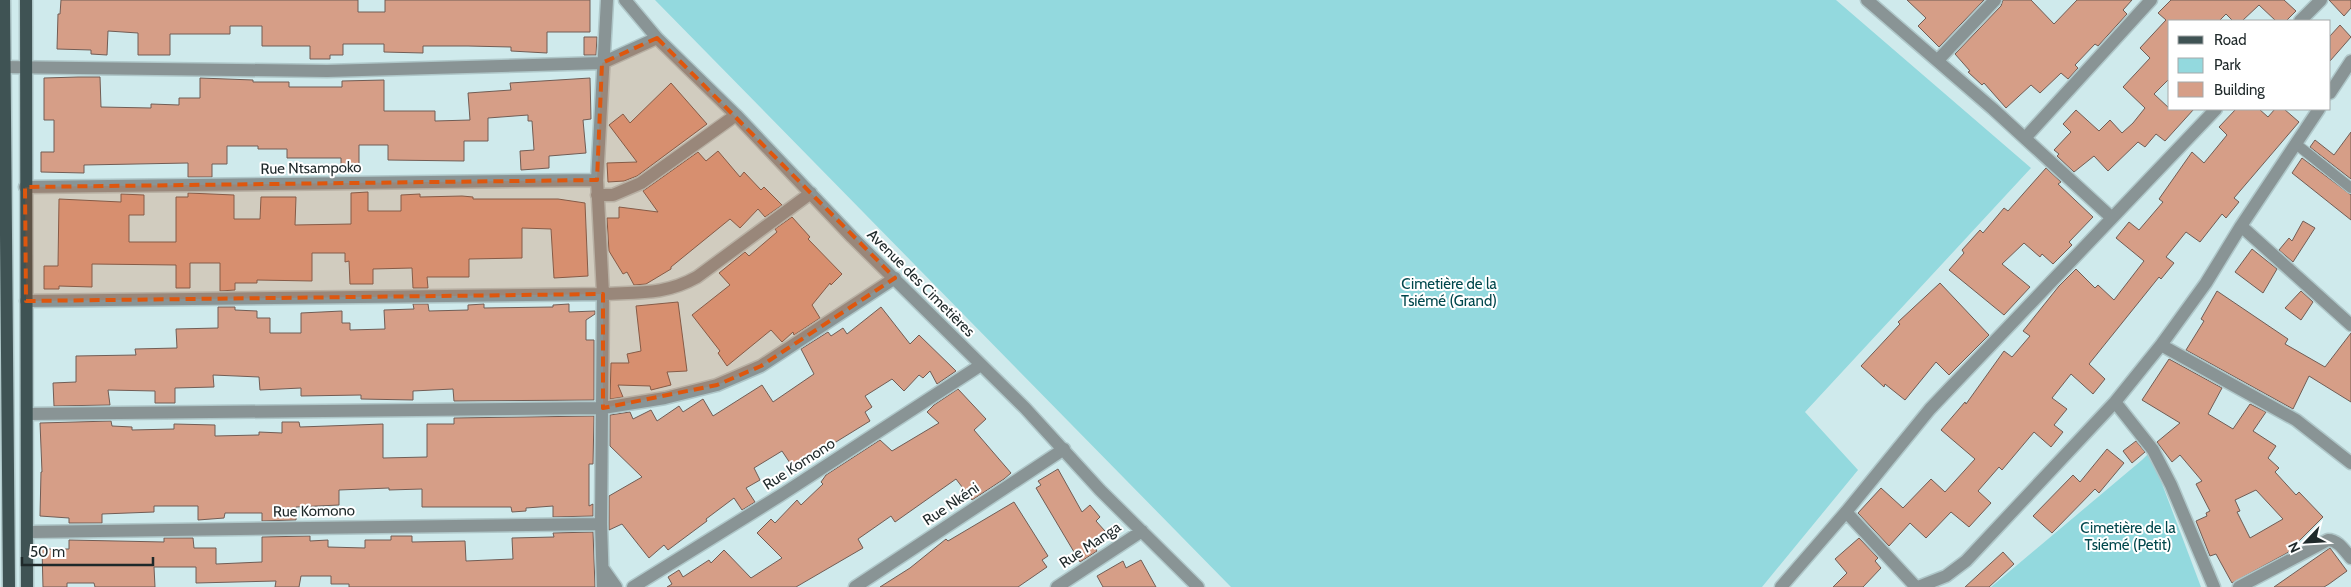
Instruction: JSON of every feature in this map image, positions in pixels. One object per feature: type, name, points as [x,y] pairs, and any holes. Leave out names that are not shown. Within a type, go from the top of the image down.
[{"type":"main road","points":[[4,0],[2,66],[3,415],[4,531],[9,587]]},
{"type":"main road","points":[[26,0],[25,187],[28,587]]},
{"type":"street","points":[[603,587],[604,570],[601,524],[603,294],[597,180],[607,0]]},
{"type":"street","name":"Avenue des Cimetières","points":[[625,0],[657,38],[736,115],[811,194],[1198,587]]},
{"type":"street","points":[[1867,0],[1938,60],[2112,218]]},
{"type":"street","points":[[1938,60],[1995,0]]},
{"type":"street","points":[[2025,138],[2152,0]]},
{"type":"street","points":[[2301,20],[2321,0]]},
{"type":"street","points":[[2,66],[327,71],[602,63],[657,38]]},
{"type":"street","points":[[2331,91],[2351,61]]},
{"type":"street","points":[[1780,587],[1846,512],[1930,409],[2215,110]]},
{"type":"street","points":[[1846,512],[1917,587],[1946,576],[1966,561],[2115,402],[2161,345],[2206,283],[2240,226],[2318,110]]},
{"type":"street","points":[[597,195],[613,195],[640,183],[736,115]]},
{"type":"street","name":"Rue Ntsampoko","points":[[25,187],[597,180]]},
{"type":"street","points":[[26,301],[603,294],[662,291],[678,287],[697,277],[811,194]]},
{"type":"street","points":[[2240,226],[2351,325]]},
{"type":"street","points":[[27,414],[603,408],[664,398],[708,387],[761,366],[895,278]]},
{"type":"street","points":[[2161,345],[2296,420],[2351,463]]},
{"type":"street","name":"Rue Komono","points":[[633,587],[981,365]]},
{"type":"street","points":[[2115,402],[2153,450],[2172,485],[2214,587]]},
{"type":"street","name":"Rue Nkéni","points":[[855,587],[1064,449]]},
{"type":"street","name":"Rue Komono","points":[[28,532],[601,524]]},
{"type":"street","name":"Rue Manga","points":[[1057,587],[1142,531]]},
{"type":"street","points":[[2239,587],[2328,540],[2333,540],[2340,544],[2351,558]]},
{"type":"street","points":[[604,570],[616,587]]},
{"type":"lane","points":[[2296,144],[2351,188]]},
{"type":"highlighted area","points":[[657,38],[895,278],[761,366],[717,385],[603,408],[603,294],[26,301],[25,187],[597,180],[602,63]]},
{"type":"green space","name":"Cimetière de la Tsiémé (Grand)","points":[[655,0],[1836,0],[2031,168],[1805,412],[1858,470],[1762,587],[1231,587]]},
{"type":"green space","name":"Cimetière de la Tsiémé (Petit)","points":[[2150,452],[2201,587],[1991,587],[2142,460]]},
{"type":"building","points":[[61,0],[358,0],[358,12],[385,12],[385,0],[590,0],[590,32],[547,32],[547,53],[511,51],[511,47],[468,46],[423,46],[423,53],[384,52],[384,44],[343,44],[343,55],[330,55],[330,59],[310,59],[310,46],[262,46],[262,26],[230,26],[230,34],[170,34],[170,55],[138,55],[138,33],[108,31],[107,55],[91,54],[91,50],[57,49],[58,14],[60,14]]},
{"type":"building","points":[[1907,0],[1984,0],[1939,47],[1918,26],[1926,18]]},
{"type":"building","points":[[2003,0],[2031,0],[2054,24],[2077,0],[2132,0],[2123,10],[2127,14],[2098,46],[2095,44],[2075,65],[2078,68],[2068,79],[2061,73],[2040,93],[2031,85],[2006,108],[1984,83],[1982,85],[1968,72],[1970,71],[1955,54],[2001,6]]},
{"type":"building","points":[[2171,0],[2284,0],[2296,11],[2287,20],[2275,20],[2259,5],[2243,20],[2232,20],[2226,14],[2220,20],[2168,20],[2168,80],[2154,94],[2168,107],[2168,110],[2193,110],[2165,141],[2156,134],[2145,147],[2138,142],[2108,171],[2094,156],[2074,172],[2057,156],[2059,154],[2054,150],[2071,132],[2063,124],[2076,110],[2099,131],[2110,120],[2122,133],[2145,108],[2123,87],[2150,58],[2140,48],[2166,20],[2158,13]]},
{"type":"building","points":[[2329,0],[2351,0],[2351,8],[2344,16]]},
{"type":"building","points":[[2340,25],[2351,37],[2331,60],[2331,35]]},
{"type":"building","points":[[584,37],[597,37],[596,55],[584,55]]},
{"type":"building","points":[[100,77],[101,107],[151,108],[151,104],[179,105],[179,98],[200,98],[200,78],[253,80],[253,82],[289,82],[289,87],[342,87],[342,81],[384,80],[384,111],[435,111],[435,121],[470,120],[468,93],[511,90],[510,83],[590,78],[591,119],[583,120],[586,153],[549,156],[549,168],[521,170],[520,151],[534,150],[532,121],[528,121],[528,115],[488,118],[488,141],[464,141],[464,161],[388,160],[388,145],[359,145],[359,169],[341,169],[341,158],[287,158],[287,149],[258,149],[258,146],[227,146],[227,164],[212,164],[212,177],[188,177],[188,163],[84,165],[84,173],[41,172],[41,152],[54,152],[54,120],[44,120],[44,78]]},
{"type":"building","points":[[671,83],[707,124],[637,176],[624,181],[608,182],[607,163],[637,162],[609,125],[623,114],[630,123]]},
{"type":"building","points":[[2235,110],[2260,110],[2268,117],[2274,110],[2285,110],[2299,122],[2234,198],[2239,202],[2226,218],[2222,214],[2200,242],[2186,232],[2166,257],[2174,263],[2161,279],[2159,277],[2089,364],[2105,379],[2093,394],[2071,374],[2052,398],[2067,409],[2054,425],[2063,432],[2051,447],[2034,432],[2002,470],[1999,467],[1978,491],[1991,503],[1969,527],[1951,512],[1926,538],[1910,523],[1889,546],[1858,513],[1881,488],[1903,508],[1931,479],[1945,492],[1975,459],[1941,430],[1965,402],[1966,404],[2004,351],[2012,357],[2030,336],[2023,331],[2059,286],[2076,269],[2095,288],[2098,285],[2114,300],[2144,261],[2116,238],[2129,222],[2139,230],[2163,202],[2159,199],[2192,152],[2204,163],[2227,135],[2219,127]]},
{"type":"building","points":[[2351,132],[2351,179],[2310,147],[2315,140],[2334,155]]},
{"type":"building","points":[[718,151],[740,177],[744,172],[761,190],[764,187],[782,205],[765,217],[758,209],[740,228],[730,219],[671,267],[671,269],[646,284],[634,285],[627,272],[623,274],[609,251],[607,218],[619,218],[619,207],[658,212],[643,191],[698,152],[706,161]]},
{"type":"building","points":[[2302,158],[2351,195],[2351,220],[2292,173]]},
{"type":"building","points":[[2046,168],[2061,182],[2058,184],[2093,217],[2069,242],[2072,245],[2053,264],[2042,254],[2040,257],[2024,243],[2002,264],[2030,287],[2004,315],[1949,270],[1964,253],[1962,250],[1980,230],[1983,233],[2004,208],[2008,211]]},
{"type":"building","points":[[368,192],[368,211],[401,211],[401,195],[420,194],[420,197],[462,196],[473,197],[473,199],[558,199],[585,203],[588,276],[554,278],[551,229],[522,228],[522,258],[469,259],[469,277],[427,277],[428,288],[413,288],[412,268],[373,269],[373,284],[350,284],[349,261],[345,262],[345,253],[312,253],[312,281],[257,280],[257,283],[235,283],[235,290],[220,291],[220,263],[190,263],[190,288],[176,288],[176,265],[92,264],[92,287],[59,286],[59,289],[44,289],[44,266],[58,266],[59,199],[121,202],[121,194],[144,195],[144,215],[129,215],[129,242],[176,242],[176,197],[188,197],[188,193],[234,195],[234,219],[260,219],[261,197],[296,197],[295,225],[351,224],[351,193]]},
{"type":"building","points":[[792,217],[810,237],[808,239],[842,274],[831,285],[830,283],[812,305],[820,318],[794,335],[793,332],[782,342],[771,330],[727,366],[718,353],[720,351],[692,315],[730,285],[719,273],[745,252],[749,256],[777,232],[775,229]]},
{"type":"building","points":[[2303,221],[2315,228],[2293,262],[2279,250],[2289,238],[2292,241]]},
{"type":"building","points":[[2252,249],[2277,269],[2263,293],[2235,272]]},
{"type":"building","points":[[1940,283],[1989,335],[1949,375],[1936,362],[1905,400],[1885,384],[1884,387],[1861,366],[1900,324],[1898,322]]},
{"type":"building","points":[[2217,291],[2288,339],[2285,344],[2325,367],[2351,333],[2351,402],[2309,376],[2293,409],[2186,350],[2204,321],[2201,319]]},
{"type":"building","points":[[2301,291],[2313,302],[2301,320],[2285,308]]},
{"type":"building","points":[[678,302],[687,371],[667,372],[671,385],[651,390],[650,386],[618,385],[623,397],[610,399],[611,363],[629,363],[627,354],[641,351],[636,306]]},
{"type":"building","points":[[413,304],[428,304],[429,311],[468,310],[468,305],[484,304],[484,308],[553,307],[553,305],[569,304],[569,312],[595,311],[595,314],[586,320],[586,340],[594,340],[594,400],[454,401],[453,389],[413,391],[413,400],[361,399],[361,395],[301,396],[301,388],[260,390],[259,377],[213,375],[214,387],[175,388],[175,403],[155,403],[155,391],[108,390],[110,405],[54,406],[53,383],[76,382],[76,356],[136,355],[135,349],[177,348],[176,329],[218,328],[218,307],[235,307],[235,310],[257,311],[257,318],[270,318],[270,333],[301,333],[301,313],[342,311],[342,323],[350,323],[350,330],[385,329],[384,310],[414,309]]},
{"type":"building","points":[[881,307],[910,344],[919,335],[956,371],[937,384],[930,371],[923,378],[919,375],[904,391],[892,379],[865,396],[872,407],[865,412],[870,421],[797,466],[792,466],[782,451],[754,468],[760,480],[746,488],[755,502],[742,510],[734,498],[668,550],[664,545],[649,558],[622,524],[609,530],[609,496],[642,477],[610,446],[610,415],[630,412],[633,419],[651,410],[657,421],[679,406],[683,412],[703,399],[713,416],[762,385],[773,402],[814,374],[801,349],[828,332],[831,336],[843,328],[847,334]]},
{"type":"building","points":[[2169,359],[2222,388],[2208,414],[2233,429],[2250,404],[2266,412],[2253,431],[2276,446],[2268,458],[2279,468],[2275,472],[2296,495],[2299,492],[2323,517],[2287,553],[2232,583],[2216,554],[2210,556],[2196,521],[2207,516],[2206,513],[2210,511],[2196,484],[2202,481],[2180,455],[2172,462],[2157,442],[2180,423],[2142,400]],"holes":[[[2256,490],[2283,519],[2250,538],[2237,512],[2240,511],[2235,500]]]},
{"type":"building","points":[[958,389],[986,419],[974,430],[1011,473],[1004,479],[972,500],[956,479],[895,522],[891,516],[858,539],[863,548],[796,587],[667,587],[672,584],[668,577],[679,570],[683,577],[709,560],[711,563],[724,550],[751,578],[782,558],[757,533],[771,519],[775,523],[797,500],[801,505],[823,484],[821,482],[826,475],[880,440],[892,451],[939,423],[927,412]]},
{"type":"building","points":[[594,416],[593,464],[589,464],[589,506],[593,504],[593,516],[553,517],[553,506],[526,508],[526,511],[512,512],[511,507],[422,507],[422,489],[389,490],[389,488],[339,490],[339,505],[296,507],[296,520],[262,521],[262,513],[225,513],[224,518],[198,520],[198,506],[154,506],[154,512],[102,514],[102,523],[69,523],[69,518],[40,516],[42,472],[40,423],[111,421],[112,426],[132,427],[132,430],[174,429],[174,424],[215,425],[215,436],[259,435],[259,432],[282,433],[282,422],[299,422],[300,427],[383,424],[383,458],[427,457],[427,424],[454,424],[454,418]]},
{"type":"building","points":[[2136,441],[2145,452],[2132,463],[2123,451]]},
{"type":"building","points":[[2107,449],[2124,463],[2099,493],[2095,489],[2052,533],[2033,516],[2073,475],[2080,482]]},
{"type":"building","points":[[1058,469],[1082,512],[1090,505],[1100,517],[1096,521],[1105,531],[1092,543],[1097,551],[1080,562],[1036,488],[1041,485],[1038,481]]},
{"type":"building","points":[[1014,502],[1048,556],[1042,560],[1047,567],[1018,587],[880,587],[910,568],[946,539],[948,541]]},
{"type":"building","points":[[593,532],[595,587],[349,587],[349,584],[331,584],[331,576],[301,576],[299,587],[275,587],[276,581],[196,583],[196,567],[154,567],[155,587],[95,587],[94,583],[67,583],[67,587],[43,587],[42,549],[69,549],[69,540],[164,542],[164,538],[193,538],[194,548],[216,548],[216,564],[262,562],[262,537],[310,536],[310,541],[328,540],[328,547],[365,548],[365,540],[391,540],[391,536],[412,536],[412,542],[465,541],[466,561],[513,559],[512,538],[554,537],[553,533]]},
{"type":"building","points":[[1859,538],[1878,558],[1875,561],[1881,568],[1863,587],[1833,587],[1847,573],[1835,559]]},
{"type":"building","points":[[2330,548],[2347,571],[2329,584],[2324,587],[2274,587]]},
{"type":"building","points":[[2003,552],[2014,564],[1989,587],[1965,587]]},
{"type":"building","points":[[1141,560],[1156,587],[1103,587],[1097,576],[1123,561],[1126,568]]}]
